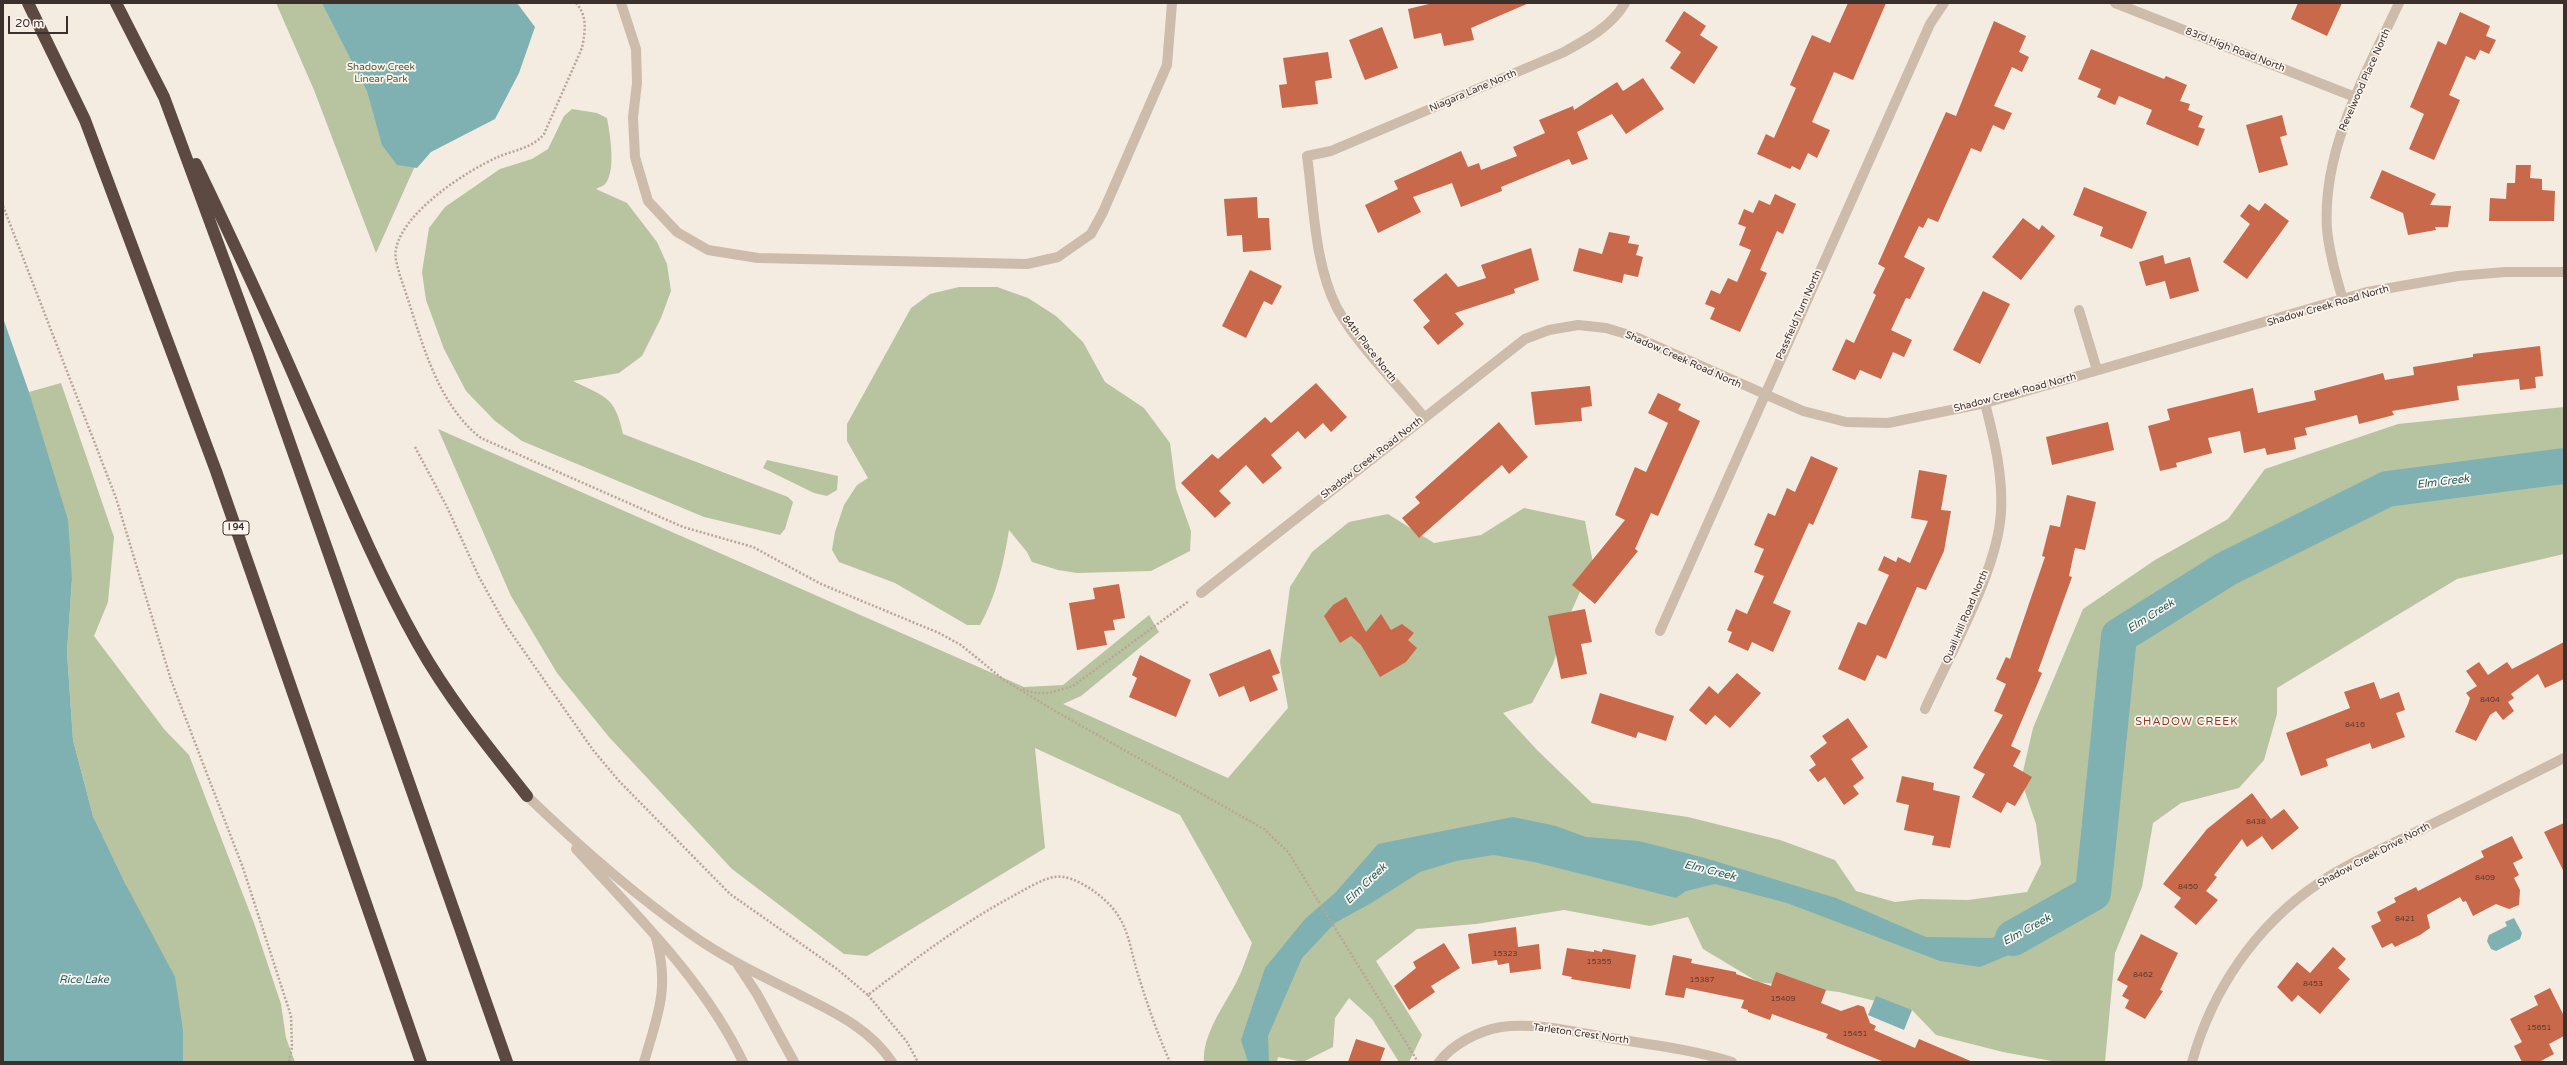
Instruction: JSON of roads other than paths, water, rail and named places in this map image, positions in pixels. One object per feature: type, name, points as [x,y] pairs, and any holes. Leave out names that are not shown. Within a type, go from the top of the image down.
[{"type":"highway","name":"I 94","points":[[28,3],[85,120],[216,471],[421,1062]]},
{"type":"highway","points":[[116,3],[164,98],[234,244],[384,580],[419,646],[470,723],[528,796]]},
{"type":"highway","points":[[164,98],[258,352],[507,1062]]},
{"type":"street","points":[[621,3],[636,49],[637,83],[633,117],[635,158],[648,201],[677,232],[708,250],[758,258],[1027,264],[1058,257],[1091,234],[1103,212],[1167,65],[1172,3]]},
{"type":"street","name":"Niagara Lane North","points":[[1308,156],[1331,151],[1562,53],[1586,40],[1608,25],[1625,3]]},
{"type":"street","name":"Passfield Turn North","points":[[1660,631],[1763,395],[1930,24],[1944,3]]},
{"type":"street","name":"83rd High Road North","points":[[2115,3],[2355,98]]},
{"type":"street","name":"Revelwood Place North","points":[[2343,300],[2327,229],[2329,186],[2336,149],[2355,98],[2399,3]]},
{"type":"street","name":"84th Place North","points":[[1308,156],[1321,257],[1337,307],[1353,331],[1424,417]]},
{"type":"street","name":"Shadow Creek Road North","points":[[1201,593],[1525,339],[1550,330],[1578,326],[1606,328],[1636,337],[1763,395],[1803,411],[1846,422],[1888,423],[1985,403],[2367,292],[2458,276],[2505,272],[2564,272]]},
{"type":"street","points":[[2079,310],[2097,370]]},
{"type":"street","name":"Quail Hill Road North","points":[[1925,709],[1981,587],[1994,548],[2001,512],[2000,467],[1985,403]]},
{"type":"street","name":"Shadow Creek Drive North","points":[[2192,1062],[2207,1017],[2222,987],[2258,937],[2285,909],[2319,882],[2564,758]]},
{"type":"street","points":[[528,796],[654,933],[700,989],[722,1022],[744,1062]]},
{"type":"street","points":[[528,796],[584,849],[641,896],[692,935],[736,963],[848,1020],[883,1048],[892,1062]]},
{"type":"street","points":[[644,1062],[659,1012],[664,981],[662,960],[654,933]]},
{"type":"street","points":[[736,963],[758,994],[794,1062]]},
{"type":"street","name":"Tarleton Crest North","points":[[1439,1062],[1447,1052],[1479,1033],[1501,1028],[1529,1026],[1688,1051],[1732,1062]]},
{"type":"water","points":[[322,3],[517,3],[535,27],[519,73],[495,119],[431,152],[417,168],[397,165],[382,145],[367,91]]},
{"type":"water","name":"Rice Lake","points":[[3,318],[29,392],[68,520],[72,579],[67,652],[73,740],[93,816],[126,885],[175,977],[183,1030],[183,1062],[3,1062]]},
{"type":"water","points":[[1513,817],[1556,826],[1586,837],[1639,841],[1705,858],[1836,898],[1926,937],[1992,938],[2053,909],[2062,920],[2021,950],[1980,967],[1940,961],[1787,903],[1715,884],[1686,891],[1676,898],[1534,862],[1494,855],[1456,861],[1420,872],[1373,902],[1335,923],[1302,958],[1268,1036],[1269,1062],[1248,1062],[1241,1040],[1265,968],[1305,919],[1335,893],[1378,844]]},
{"type":"water","points":[[2514,918],[2522,933],[2520,939],[2496,951],[2491,949],[2487,941],[2489,935],[2507,926],[2505,922]]},
{"type":"water","points":[[1876,996],[1912,1010],[1904,1030],[1868,1015]]},
{"type":"waterway","name":"Elm Creek","points":[[2013,938],[2093,893],[2119,636],[2226,569],[2387,489],[2564,466]]},
{"type":"district","name":"SHADOW CREEK","points":[[2187,722]]},
{"type":"park label","name":"Shadow Creek Linear Park","points":[[381,72]]}]
